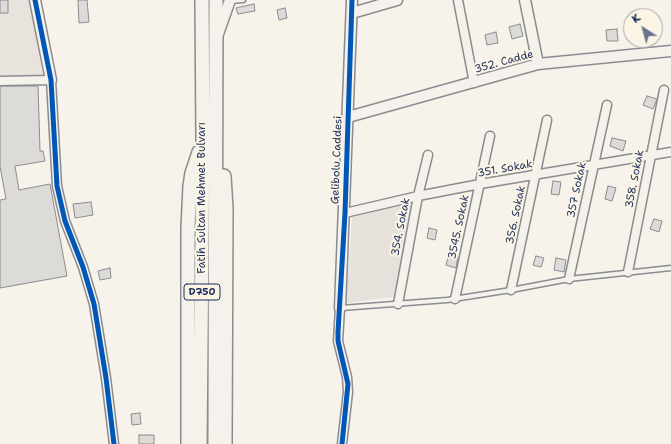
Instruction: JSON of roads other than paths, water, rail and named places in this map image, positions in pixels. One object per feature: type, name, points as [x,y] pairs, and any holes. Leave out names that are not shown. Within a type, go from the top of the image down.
[{"type":"highway","name":"Fatih Sultan Mehmet Bulvarı","points":[[200,444],[203,141],[202,0]]},
{"type":"highway","name":"Fatih Sultan Mehmet Bulvarı","points":[[215,444],[217,141],[216,0]]},
{"type":"highway","points":[[188,444],[187,303],[190,186],[192,173],[203,141]]},
{"type":"highway","points":[[217,141],[223,168],[226,209],[225,444]]},
{"type":"street","points":[[35,0],[51,80],[57,186],[65,220],[83,267],[94,304],[104,362],[114,444]]},
{"type":"street","name":"Gelibolu Caddesi","points":[[340,308],[345,213],[352,0]]},
{"type":"street","points":[[352,13],[397,0]]},
{"type":"street","points":[[458,0],[474,83]]},
{"type":"street","points":[[525,0],[538,64]]},
{"type":"street","points":[[216,39],[230,1]]},
{"type":"street","name":"352. Cadde","points":[[348,118],[538,64],[671,51]]},
{"type":"street","points":[[0,80],[51,80]]},
{"type":"street","name":"358. Sokak","points":[[628,272],[664,90]]},
{"type":"street","name":"357 Sokak","points":[[569,279],[607,105]]},
{"type":"street","name":"356. Sokak","points":[[511,290],[547,120]]},
{"type":"street","name":"3545. Sokak","points":[[455,299],[490,136]]},
{"type":"street","name":"351. Sokak","points":[[345,213],[418,196],[480,184],[671,152]]},
{"type":"street","name":"354. Sokak","points":[[398,304],[418,196],[428,155]]},
{"type":"street","points":[[340,308],[338,341],[347,377],[348,392],[342,444]]},
{"type":"lane","points":[[230,1],[243,0]]},
{"type":"lane","points":[[340,308],[455,299],[569,279],[671,268]]}]
